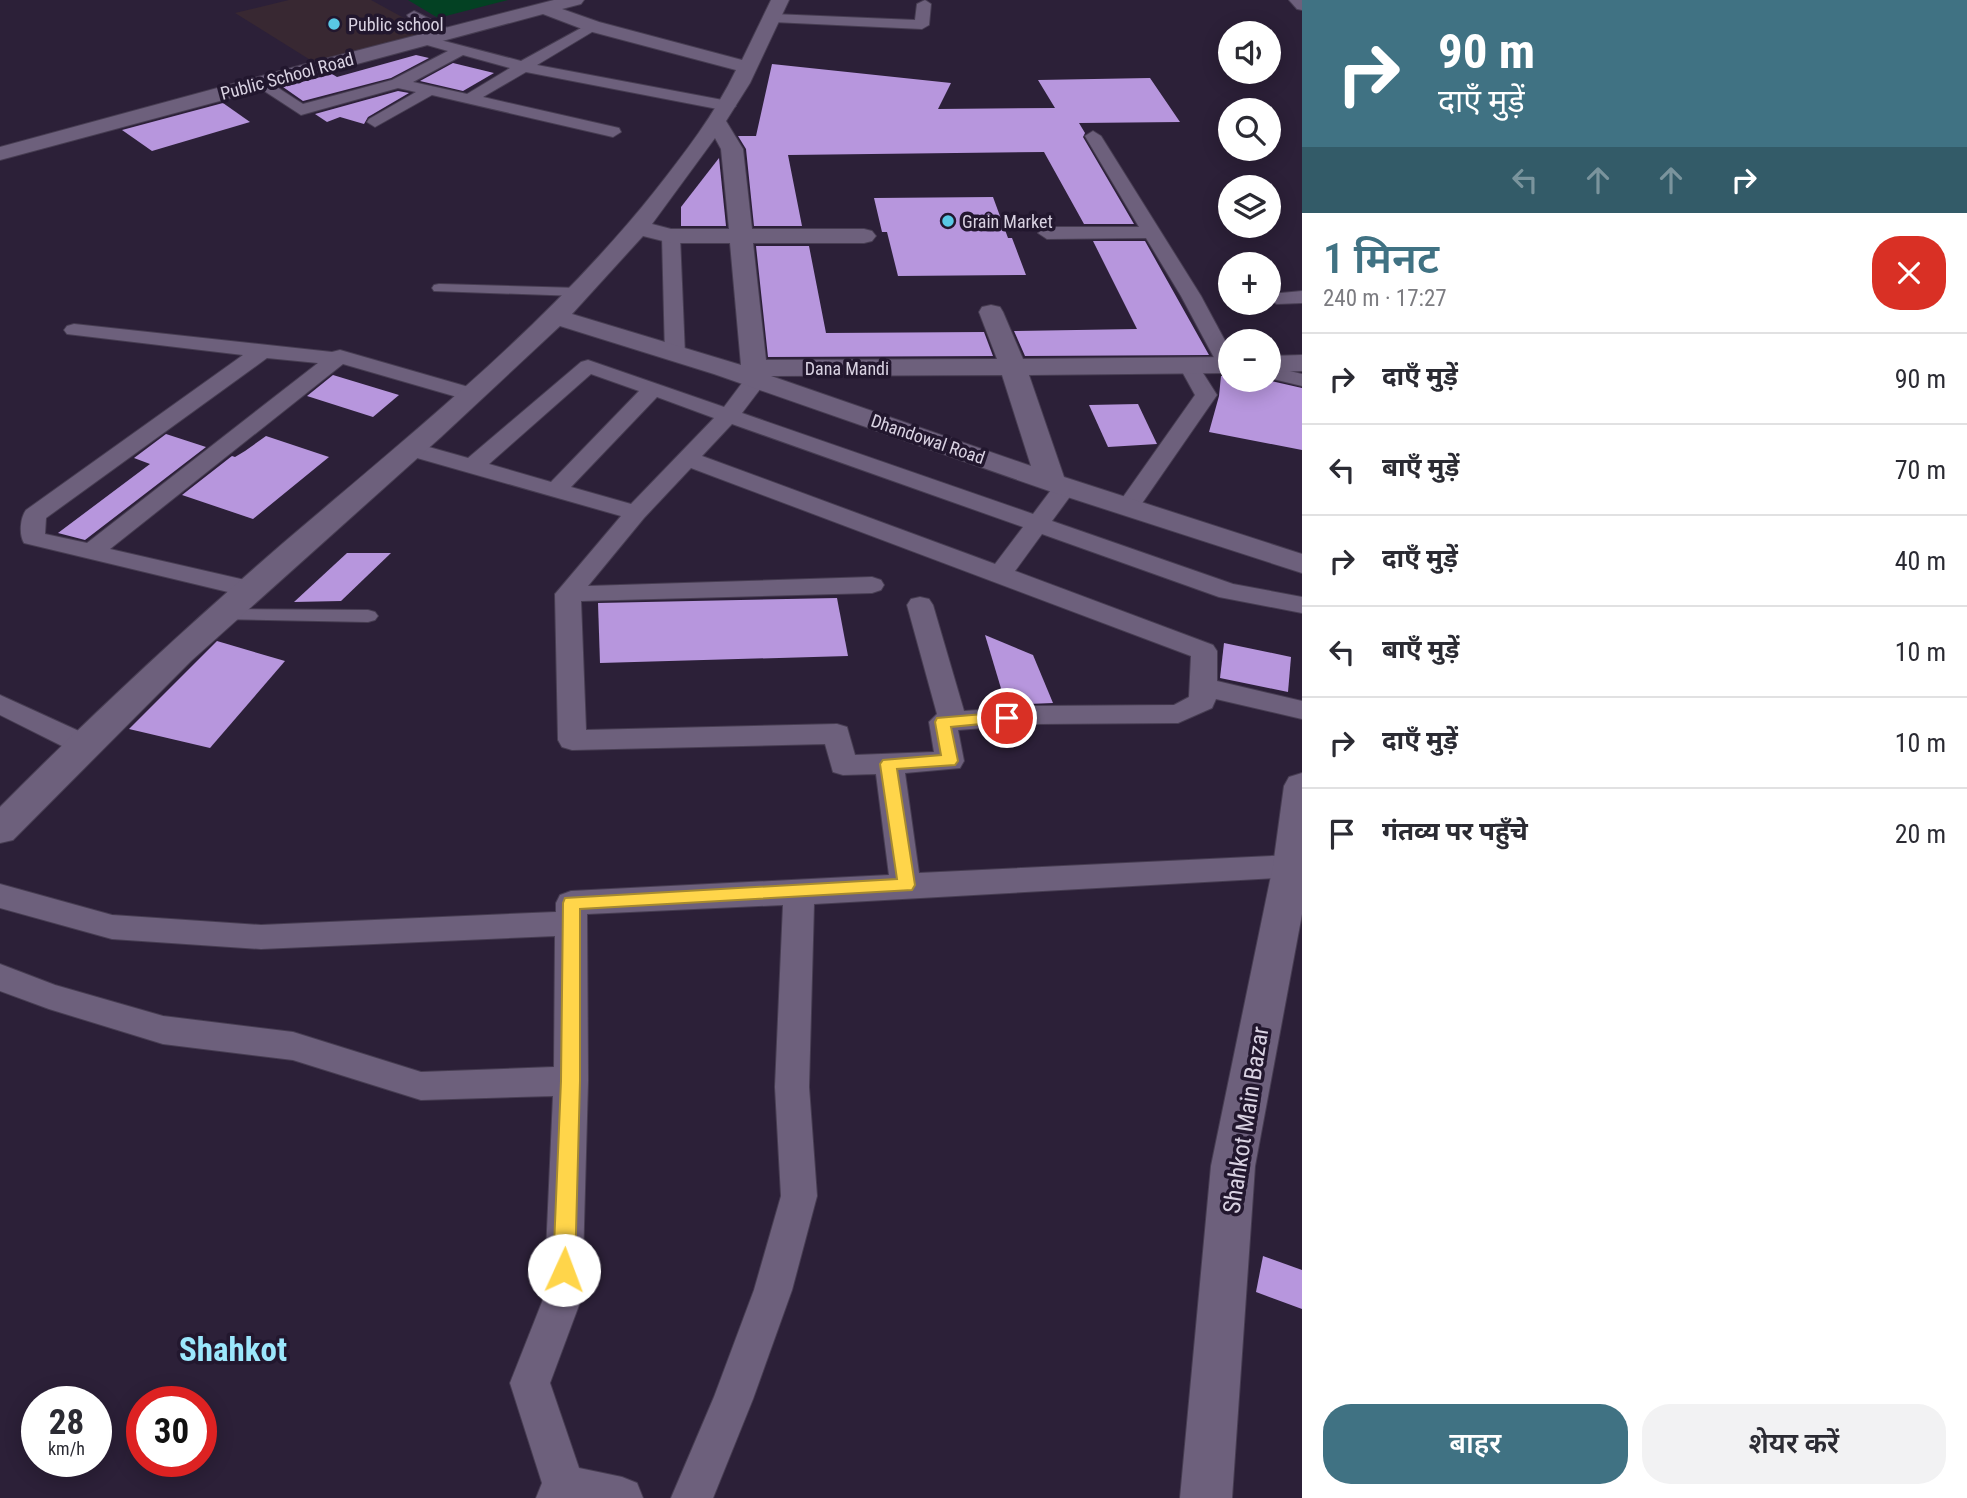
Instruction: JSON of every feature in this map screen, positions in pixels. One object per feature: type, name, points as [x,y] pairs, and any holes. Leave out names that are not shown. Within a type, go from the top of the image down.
[{"type":"street","name":"Public School Road","points":[[0,154],[425,40],[435,35],[454,42],[544,8],[575,0]]},
{"type":"street","points":[[1296,0],[1302,6]]},
{"type":"street","points":[[0,830],[82,744],[249,589],[471,395],[554,316],[639,228],[693,157],[722,113],[776,9],[922,24],[924,4]]},
{"type":"street","points":[[544,8],[592,26],[747,67]]},
{"type":"street","points":[[414,15],[454,42],[524,66],[722,113]]},
{"type":"street","points":[[469,99],[592,26]]},
{"type":"street","points":[[260,83],[301,110],[398,83],[454,42]]},
{"type":"street","points":[[398,83],[613,132]]},
{"type":"street","points":[[375,122],[430,90]]},
{"type":"street","points":[[688,459],[1204,651],[1202,702],[1178,714],[1034,715],[943,722],[950,761],[843,765],[837,734],[572,740],[568,594],[636,513],[729,415],[755,374],[733,149],[722,113]]},
{"type":"street","points":[[1093,136],[1153,232],[1218,346]]},
{"type":"street","points":[[639,228],[671,236],[864,236]]},
{"type":"street","points":[[1046,233],[1153,232]]},
{"type":"street","points":[[671,236],[675,355]]},
{"type":"street","points":[[439,288],[578,292]]},
{"type":"street","points":[[1281,298],[1302,297]]},
{"type":"street","points":[[991,312],[1058,485],[1038,524],[1000,574]]},
{"type":"street","name":"Dhandowal Road","points":[[554,316],[675,355],[755,374],[1058,485],[1302,564]]},
{"type":"street","points":[[74,330],[336,359]]},
{"type":"street","points":[[249,589],[33,538],[34,515],[261,352]]},
{"type":"street","points":[[91,552],[340,356],[471,395]]},
{"type":"street","points":[[1281,364],[1302,363]]},
{"type":"street","points":[[1013,368],[1218,365]]},
{"type":"street","points":[[473,466],[588,366],[1228,591],[1302,605]]},
{"type":"street","points":[[1128,507],[1206,395],[1189,366]]},
{"type":"street","name":"Dana Mandi","points":[[755,374],[1013,368]]},
{"type":"street","points":[[1281,375],[1302,380]]},
{"type":"street","points":[[556,490],[653,388]]},
{"type":"street","points":[[411,449],[636,513]]},
{"type":"street","points":[[568,594],[872,585]]},
{"type":"street","points":[[920,605],[953,722]]},
{"type":"street","points":[[222,615],[368,616]]},
{"type":"street","points":[[1203,687],[1302,710]]},
{"type":"street","points":[[0,704],[82,744]]},
{"type":"street","points":[[888,764],[906,885]]},
{"type":"street","name":"Shahkot Main Bazar","points":[[1206,1498],[1233,1166],[1292,866],[1302,786]]},
{"type":"street","points":[[622,1498],[560,1492],[530,1383],[563,1297],[570,1081],[571,903],[1292,866]]},
{"type":"street","points":[[692,1498],[733,1399],[773,1290],[799,1196],[792,1087],[799,893]]},
{"type":"street","points":[[0,895],[112,927],[261,937],[570,923]]},
{"type":"street","points":[[0,977],[48,996],[163,1030],[293,1046],[421,1086],[570,1081]]},
{"type":"shaded area","name":"Public school","points":[[289,0],[371,0],[435,35],[320,66],[235,13]]},
{"type":"green space","points":[[408,0],[508,0],[438,18]]},
{"type":"building","points":[[416,55],[429,58],[391,78],[303,101],[283,87],[332,74],[337,77]]},
{"type":"building","points":[[453,63],[494,73],[463,91],[420,81]]},
{"type":"building","points":[[772,64],[951,83],[938,109],[1055,108],[1038,80],[1150,78],[1180,122],[1079,123],[1085,133],[1083,137],[1134,224],[1084,224],[1044,152],[788,155],[802,226],[754,226],[746,149],[738,136],[756,136]]},
{"type":"building","points":[[398,91],[409,93],[368,117],[364,124],[340,117],[327,122],[315,114]]},
{"type":"building","points":[[223,103],[250,122],[152,151],[122,130]]},
{"type":"building","points":[[719,158],[726,226],[681,226],[681,207]]},
{"type":"building","points":[[993,197],[1008,238],[1012,238],[1026,275],[898,276],[887,232],[882,232],[874,198]]},
{"type":"building","points":[[1093,241],[1145,241],[1209,355],[1025,356],[1014,331],[1137,329]]},
{"type":"building","points":[[756,246],[809,246],[826,333],[984,332],[993,356],[768,357]]},
{"type":"building","points":[[333,375],[399,395],[373,417],[307,396]]},
{"type":"building","points":[[1281,383],[1302,388],[1302,450],[1209,432],[1219,392],[1281,392]]},
{"type":"building","points":[[1138,404],[1157,444],[1108,447],[1089,405]]},
{"type":"building","points":[[166,434],[206,447],[85,540],[58,533],[150,464],[134,458]]},
{"type":"building","points":[[266,436],[329,457],[253,519],[182,495],[232,456],[235,457]]},
{"type":"building","points":[[347,553],[391,553],[341,601],[294,602]]},
{"type":"building","points":[[837,598],[848,656],[600,663],[598,603]]},
{"type":"building","points":[[985,635],[1033,655],[1053,703],[1006,705]]},
{"type":"building","points":[[217,641],[285,661],[210,748],[129,729]]},
{"type":"building","points":[[1224,643],[1291,657],[1288,692],[1220,678]]},
{"type":"building","points":[[1263,1256],[1302,1270],[1302,1309],[1256,1292]]},
{"type":"place","name":"Public school","points":[[334,24]]},
{"type":"place","name":"Grain Market","points":[[948,221]]},
{"type":"district","name":"Shahkot","points":[[233,1349]]},
{"type":"route","points":[[564,1270],[570,1081],[571,903],[799,893],[906,885],[888,764],[950,761],[943,722],[1007,718]]}]
